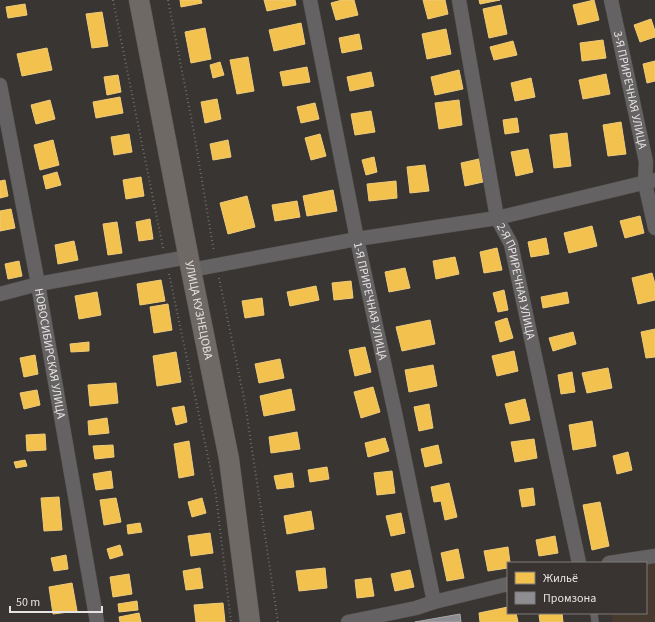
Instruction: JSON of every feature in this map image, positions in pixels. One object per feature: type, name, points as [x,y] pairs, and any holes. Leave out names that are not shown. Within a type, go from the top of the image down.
[{"type":"main road","name":"УЛИЦА КУЗНЕЦОВА","points":[[139,0],[189,264],[229,459],[250,622]]},
{"type":"street","name":"1-Я ПРИРЕЧНАЯ УЛИЦА","points":[[310,0],[357,239],[434,602]]},
{"type":"street","name":"2-Я ПРИРЕЧНАЯ УЛИЦА","points":[[459,0],[497,218],[511,244],[579,562]]},
{"type":"street","name":"3-Я ПРИРЕЧНАЯ УЛИЦА","points":[[611,0],[650,181],[655,228]]},
{"type":"street","name":"НОВОСИБИРСКАЯ УЛИЦА","points":[[0,85],[38,284],[97,622]]},
{"type":"street","points":[[0,294],[38,284],[166,261],[216,266],[357,239],[497,218],[650,181]]},
{"type":"street","points":[[616,562],[655,556]]},
{"type":"street","points":[[348,622],[416,608],[434,602],[507,584]]},
{"type":"path","points":[[113,0],[166,261],[216,495],[231,622]]},
{"type":"path","points":[[168,0],[193,127],[216,266],[245,403],[278,622]]},
{"type":"shaded area","points":[[655,558],[655,622],[613,622],[611,614],[647,614],[647,562]]},
{"type":"building: Жильё","points":[[180,0],[201,0],[202,3],[181,7]]},
{"type":"building: Жильё","points":[[264,0],[295,0],[296,5],[267,11]]},
{"type":"building: Жильё","points":[[342,0],[354,0],[358,15],[336,20],[331,3]]},
{"type":"building: Жильё","points":[[423,0],[445,0],[448,14],[428,19]]},
{"type":"building: Жильё","points":[[479,0],[500,0],[480,4]]},
{"type":"building: Жильё","points":[[594,0],[599,20],[578,25],[573,5]]},
{"type":"building: Жильё","points":[[25,4],[27,15],[8,18],[6,7]]},
{"type":"building: Жильё","points":[[501,5],[507,34],[489,38],[483,9]]},
{"type":"building: Жильё","points":[[102,12],[108,46],[92,48],[86,14]]},
{"type":"building: Жильё","points":[[651,19],[655,31],[655,37],[640,42],[634,25]]},
{"type":"building: Жильё","points":[[301,23],[305,44],[274,51],[269,30]]},
{"type":"building: Жильё","points":[[205,28],[211,59],[191,63],[185,32]]},
{"type":"building: Жильё","points":[[446,29],[451,54],[427,59],[422,34]]},
{"type":"building: Жильё","points":[[359,34],[362,49],[342,53],[339,38]]},
{"type":"building: Жильё","points":[[603,40],[606,58],[582,61],[580,43]]},
{"type":"building: Жильё","points":[[513,41],[517,55],[494,60],[490,47]]},
{"type":"building: Жильё","points":[[47,48],[52,70],[22,76],[17,54]]},
{"type":"building: Жильё","points":[[248,57],[254,91],[237,94],[230,60]]},
{"type":"building: Жильё","points":[[655,61],[655,81],[647,83],[643,64]]},
{"type":"building: Жильё","points":[[220,62],[224,75],[213,78],[210,65]]},
{"type":"building: Жильё","points":[[307,67],[310,82],[283,86],[280,72]]},
{"type":"building: Жильё","points":[[459,70],[463,89],[435,95],[431,77]]},
{"type":"building: Жильё","points":[[371,72],[374,86],[350,91],[347,77]]},
{"type":"building: Жильё","points":[[606,74],[610,94],[583,99],[579,80]]},
{"type":"building: Жильё","points":[[118,75],[121,92],[107,95],[104,77]]},
{"type":"building: Жильё","points":[[531,78],[535,97],[515,101],[511,83]]},
{"type":"building: Жильё","points":[[120,97],[123,113],[96,118],[93,102]]},
{"type":"building: Жильё","points":[[217,99],[221,119],[205,123],[201,102]]},
{"type":"building: Жильё","points":[[50,100],[55,119],[36,124],[31,105]]},
{"type":"building: Жильё","points":[[459,100],[462,125],[439,129],[435,103]]},
{"type":"building: Жильё","points":[[315,103],[319,119],[301,123],[297,107]]},
{"type":"building: Жильё","points":[[371,111],[375,132],[355,135],[351,114]]},
{"type":"building: Жильё","points":[[517,118],[519,132],[505,134],[503,120]]},
{"type":"building: Жильё","points":[[621,122],[626,154],[608,156],[603,125]]},
{"type":"building: Жильё","points":[[567,133],[571,166],[554,168],[550,135]]},
{"type":"building: Жильё","points":[[129,134],[132,152],[114,155],[111,137]]},
{"type":"building: Жильё","points":[[320,134],[326,156],[311,160],[305,138]]},
{"type":"building: Жильё","points":[[53,140],[59,165],[40,170],[34,145]]},
{"type":"building: Жильё","points":[[228,140],[231,157],[213,160],[210,144]]},
{"type":"building: Жильё","points":[[528,149],[533,172],[516,176],[511,152]]},
{"type":"building: Жильё","points":[[374,157],[377,172],[366,175],[362,160]]},
{"type":"building: Жильё","points":[[479,159],[483,182],[465,186],[461,163]]},
{"type":"building: Жильё","points":[[425,165],[429,191],[410,193],[407,167]]},
{"type":"building: Жильё","points":[[57,172],[61,185],[46,189],[43,176]]},
{"type":"building: Жильё","points":[[141,177],[144,196],[126,199],[123,180]]},
{"type":"building: Жильё","points":[[5,180],[8,196],[0,198],[0,181]]},
{"type":"building: Жильё","points":[[396,181],[397,198],[369,201],[367,184]]},
{"type":"building: Жильё","points":[[333,190],[337,211],[307,216],[303,196]]},
{"type":"building: Жильё","points":[[247,196],[255,227],[228,234],[220,203]]},
{"type":"building: Жильё","points":[[297,201],[300,217],[275,221],[272,205]]},
{"type":"building: Жильё","points":[[11,209],[15,228],[0,231],[0,211]]},
{"type":"building: Жильё","points":[[640,216],[644,233],[625,238],[620,221]]},
{"type":"building: Жильё","points":[[150,219],[153,239],[139,241],[136,222]]},
{"type":"building: Жильё","points":[[117,222],[122,253],[108,255],[103,224]]},
{"type":"building: Жильё","points":[[592,226],[597,246],[569,253],[564,233]]},
{"type":"building: Жильё","points":[[546,238],[549,254],[531,257],[528,242]]},
{"type":"building: Жильё","points":[[74,241],[78,260],[58,264],[55,245]]},
{"type":"building: Жильё","points":[[497,248],[502,270],[484,273],[480,252]]},
{"type":"building: Жильё","points":[[455,257],[459,274],[436,279],[433,261]]},
{"type":"building: Жильё","points":[[19,261],[22,276],[8,279],[5,264]]},
{"type":"building: Жильё","points":[[405,268],[410,288],[389,292],[385,272]]},
{"type":"building: Жильё","points":[[652,273],[655,284],[655,300],[638,304],[632,278]]},
{"type":"building: Жильё","points":[[161,280],[165,301],[140,305],[137,284]]},
{"type":"building: Жильё","points":[[351,281],[353,298],[334,300],[332,283]]},
{"type":"building: Жильё","points":[[316,286],[319,300],[290,306],[287,292]]},
{"type":"building: Жильё","points":[[504,290],[508,310],[498,312],[493,293]]},
{"type":"building: Жильё","points":[[97,292],[101,315],[79,319],[75,296]]},
{"type":"building: Жильё","points":[[567,292],[569,303],[543,308],[541,297]]},
{"type":"building: Жильё","points":[[262,298],[264,315],[245,318],[242,301]]},
{"type":"building: Жильё","points":[[168,304],[172,330],[154,333],[150,307]]},
{"type":"building: Жильё","points":[[507,318],[513,338],[500,342],[495,322]]},
{"type":"building: Жильё","points":[[430,320],[435,344],[402,351],[396,327]]},
{"type":"building: Жильё","points":[[655,329],[655,357],[646,358],[641,332]]},
{"type":"building: Жильё","points":[[573,332],[576,344],[553,351],[549,338]]},
{"type":"building: Жильё","points":[[89,342],[89,351],[71,352],[70,344]]},
{"type":"building: Жильё","points":[[365,347],[371,372],[355,376],[349,350]]},
{"type":"building: Жильё","points":[[514,351],[518,371],[497,376],[492,356]]},
{"type":"building: Жильё","points":[[176,352],[181,382],[157,386],[153,356]]},
{"type":"building: Жильё","points":[[35,355],[38,374],[24,377],[20,358]]},
{"type":"building: Жильё","points":[[280,359],[284,378],[259,383],[255,364]]},
{"type":"building: Жильё","points":[[433,365],[437,386],[409,392],[405,370]]},
{"type":"building: Жильё","points":[[608,368],[612,388],[587,393],[582,373]]},
{"type":"building: Жильё","points":[[572,372],[575,392],[561,394],[558,375]]},
{"type":"building: Жильё","points":[[116,383],[118,403],[90,406],[88,385]]},
{"type":"building: Жильё","points":[[373,387],[380,412],[361,418],[354,392]]},
{"type":"building: Жильё","points":[[291,389],[295,410],[264,416],[260,396]]},
{"type":"building: Жильё","points":[[37,390],[40,405],[24,409],[20,393]]},
{"type":"building: Жильё","points":[[525,399],[530,420],[510,424],[505,404]]},
{"type":"building: Жильё","points":[[429,404],[433,428],[419,431],[414,407]]},
{"type":"building: Жильё","points":[[184,406],[187,422],[176,425],[172,408]]},
{"type":"building: Жильё","points":[[107,418],[109,433],[89,435],[88,421]]},
{"type":"building: Жильё","points":[[592,421],[596,446],[573,450],[569,425]]},
{"type":"building: Жильё","points":[[297,432],[300,449],[271,453],[269,437]]},
{"type":"building: Жильё","points":[[45,434],[46,450],[27,451],[26,435]]},
{"type":"building: Жильё","points":[[385,438],[389,451],[368,457],[365,443]]},
{"type":"building: Жильё","points":[[534,439],[537,458],[515,462],[511,442]]},
{"type":"building: Жильё","points":[[189,441],[194,475],[179,478],[174,444]]},
{"type":"building: Жильё","points":[[113,445],[114,457],[95,459],[93,446]]},
{"type":"building: Жильё","points":[[438,445],[442,463],[425,467],[421,449]]},
{"type":"building: Жильё","points":[[628,452],[632,470],[617,474],[613,456]]},
{"type":"building: Жильё","points":[[25,460],[27,466],[16,468],[14,462]]},
{"type":"building: Жильё","points":[[327,467],[329,479],[310,482],[308,470]]},
{"type":"building: Жильё","points":[[111,471],[113,488],[96,490],[93,474]]},
{"type":"building: Жильё","points":[[392,471],[395,493],[377,495],[374,473]]},
{"type":"building: Жильё","points":[[292,473],[294,487],[277,489],[274,476]]},
{"type":"building: Жильё","points":[[449,483],[457,517],[445,520],[441,501],[434,502],[431,487]]},
{"type":"building: Жильё","points":[[533,488],[535,505],[522,507],[519,490]]},
{"type":"building: Жильё","points":[[59,497],[62,530],[44,531],[41,498]]},
{"type":"building: Жильё","points":[[116,498],[121,522],[104,525],[100,500]]},
{"type":"building: Жильё","points":[[202,498],[206,513],[192,517],[188,502]]},
{"type":"building: Жильё","points":[[600,502],[609,546],[592,550],[583,505]]},
{"type":"building: Жильё","points":[[311,511],[314,529],[287,534],[284,516]]},
{"type":"building: Жильё","points":[[401,513],[405,533],[391,536],[386,516]]},
{"type":"building: Жильё","points":[[140,523],[142,532],[128,534],[127,525]]},
{"type":"building: Жильё","points":[[210,533],[213,553],[191,556],[188,536]]},
{"type":"building: Жильё","points":[[555,536],[558,553],[539,556],[536,540]]},
{"type":"building: Жильё","points":[[120,545],[123,555],[110,559],[107,549]]},
{"type":"building: Жильё","points":[[508,547],[510,562],[507,562],[507,568],[488,571],[484,551]]},
{"type":"building: Жильё","points":[[458,549],[464,578],[447,581],[441,553]]},
{"type":"building: Жильё","points":[[66,555],[68,569],[54,571],[51,558]]},
{"type":"building: Жильё","points":[[200,568],[203,588],[186,590],[183,571]]},
{"type":"building: Жильё","points":[[325,568],[327,588],[299,591],[296,571]]},
{"type":"building: Жильё","points":[[410,570],[414,587],[395,591],[391,574]]},
{"type":"building: Жильё","points":[[129,574],[132,594],[113,597],[110,577]]},
{"type":"building: Жильё","points":[[371,578],[374,596],[357,598],[355,580]]},
{"type":"building: Жильё","points":[[72,583],[77,611],[53,614],[49,587]]},
{"type":"building: Жильё","points":[[137,601],[138,610],[119,612],[118,604]]},
{"type":"building: Жильё","points":[[223,603],[225,622],[196,622],[194,605]]},
{"type":"building: Жильё","points":[[507,607],[507,614],[516,614],[518,622],[480,622],[479,613]]},
{"type":"building: Жильё","points":[[139,613],[141,622],[120,622],[119,617]]},
{"type":"building: Жильё","points":[[562,614],[563,622],[540,622],[539,615]]},
{"type":"building: Промзона","points":[[460,614],[461,622],[415,622]]}]
